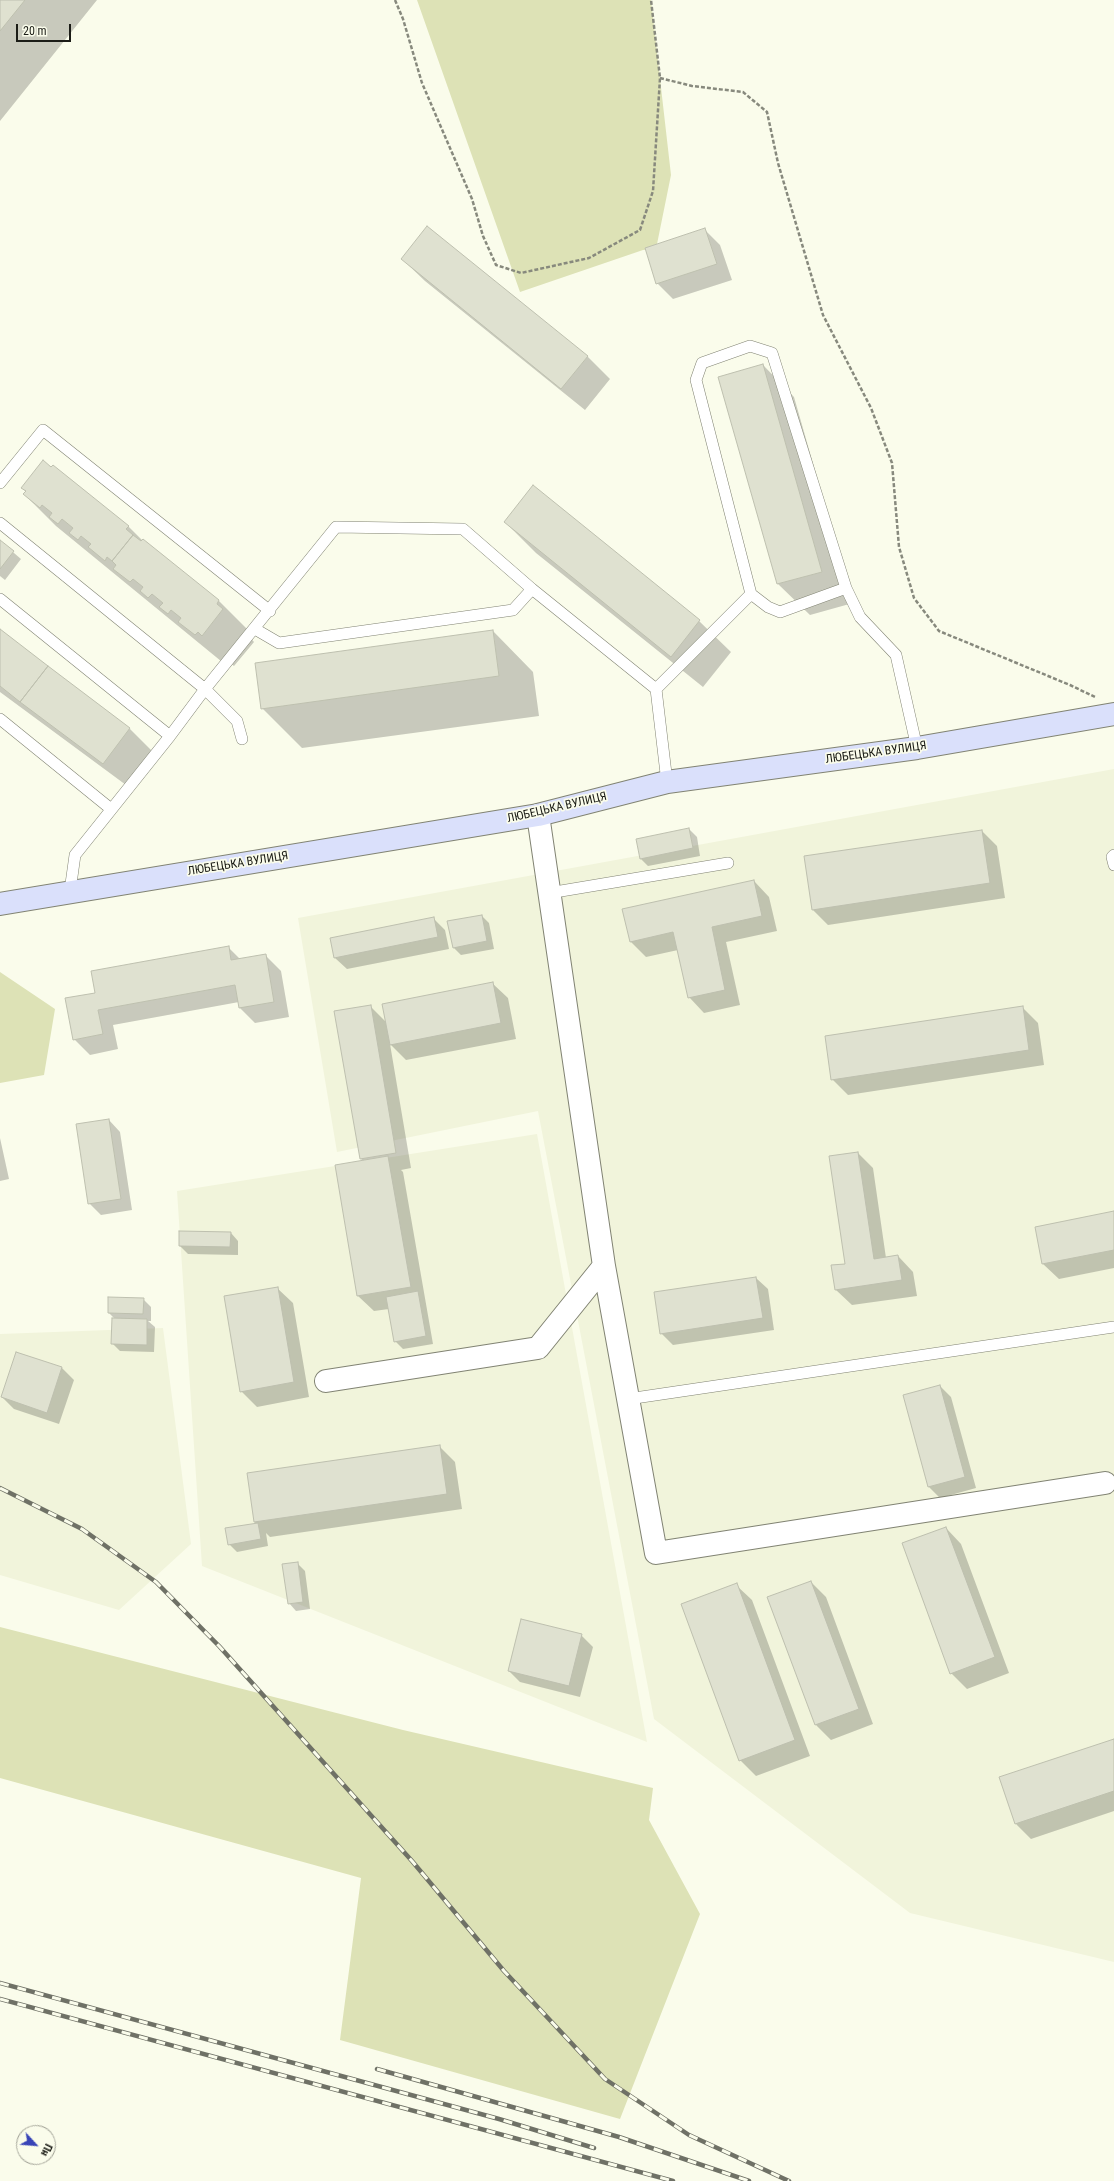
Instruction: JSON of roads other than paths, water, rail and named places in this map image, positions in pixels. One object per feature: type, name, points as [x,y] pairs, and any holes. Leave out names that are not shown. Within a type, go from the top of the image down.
[{"type":"main road","name":"ЛЮБЕЦЬКА ВУЛИЦЯ","points":[[0,904],[538,815],[667,782],[917,748],[1108,707]]},
{"type":"street","points":[[538,815],[604,1266],[656,1553],[1106,1483]]},
{"type":"street","points":[[326,1381],[538,1348],[604,1266]]},
{"type":"lane","points":[[846,588],[780,612],[768,607],[751,594],[696,380],[702,363],[750,346],[772,353],[846,588],[860,617],[896,655],[917,748]]},
{"type":"lane","points":[[0,483],[43,430],[270,611]]},
{"type":"lane","points":[[0,522],[205,689],[236,721],[242,739]]},
{"type":"lane","points":[[70,892],[75,855],[170,736],[205,689],[270,611],[336,527],[463,529],[532,589],[656,689],[667,782]]},
{"type":"lane","points":[[255,629],[279,643],[513,610],[532,589]]},
{"type":"lane","points":[[656,689],[751,594]]},
{"type":"lane","points":[[0,600],[170,736]]},
{"type":"lane","points":[[0,719],[111,809]]},
{"type":"lane","points":[[1114,855],[1112,857],[1114,865]]},
{"type":"lane","points":[[549,893],[728,864]]},
{"type":"lane","points":[[628,1399],[1114,1328]]},
{"type":"railway","points":[[0,1488],[82,1529],[156,1582],[219,1646],[412,1861],[504,1971],[605,2079],[689,2135],[789,2181]]},
{"type":"railway","points":[[0,1983],[499,2119],[594,2148]]},
{"type":"railway","points":[[0,1999],[673,2181]]},
{"type":"railway","points":[[377,2069],[619,2137],[749,2181]]}]
